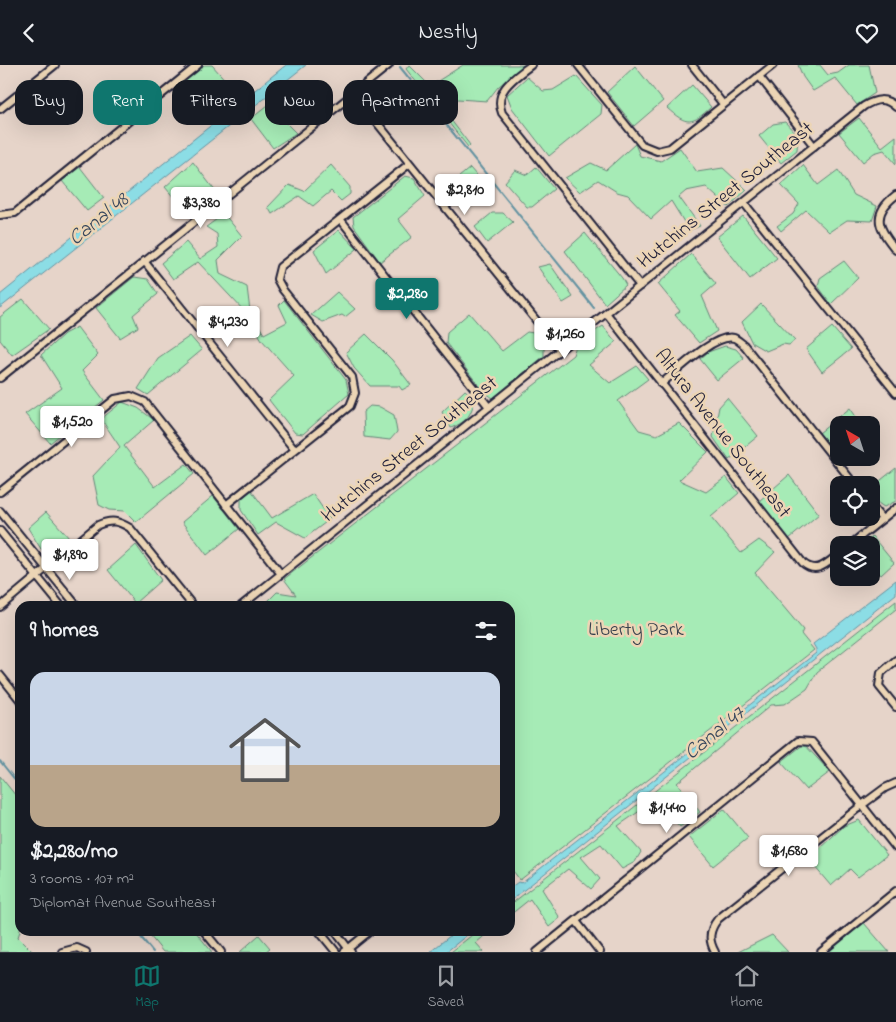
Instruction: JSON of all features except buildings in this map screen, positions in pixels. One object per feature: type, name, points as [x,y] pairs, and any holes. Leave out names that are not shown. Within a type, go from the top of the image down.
[{"type":"street","points":[[0,109],[55,65]]},
{"type":"street","points":[[2,215],[15,213],[198,65]]},
{"type":"street","points":[[371,80],[389,65]]},
{"type":"street","points":[[531,65],[503,90],[499,105],[502,113],[640,286]]},
{"type":"street","points":[[578,65],[642,145],[657,151],[670,148],[773,65]]},
{"type":"street","points":[[692,65],[723,104]]},
{"type":"street","points":[[759,76],[814,146]]},
{"type":"street","name":"Hutchins Street Southeast","points":[[247,601],[864,106],[874,100],[884,99],[896,107]]},
{"type":"street","points":[[0,378],[343,103]]},
{"type":"street","points":[[378,125],[560,350]]},
{"type":"street","points":[[226,505],[350,406],[356,393],[352,377],[283,290],[277,279],[280,267],[409,164]]},
{"type":"street","points":[[896,195],[882,208],[879,217],[879,227],[896,251]]},
{"type":"street","points":[[744,203],[896,393]]},
{"type":"street","points":[[341,220],[489,407]]},
{"type":"street","points":[[144,261],[294,449]]},
{"type":"street","name":"Altura Avenue Southeast","points":[[607,314],[803,563],[814,569],[830,561]]},
{"type":"street","points":[[662,384],[712,343],[723,339],[735,338],[744,345],[848,476]]},
{"type":"street","points":[[0,492],[115,399],[131,396],[145,403],[281,574]]},
{"type":"street","points":[[861,536],[896,508]]},
{"type":"street","points":[[0,511],[73,601]]},
{"type":"street","points":[[0,607],[98,525],[108,521],[118,521],[130,528],[189,601]]},
{"type":"street","points":[[0,531],[57,601]]},
{"type":"street","points":[[896,661],[881,673],[879,686],[896,707]]},
{"type":"street","points":[[0,675],[15,694]]},
{"type":"street","points":[[537,952],[798,741],[807,740],[812,742],[896,848]]},
{"type":"street","points":[[715,952],[710,939],[718,919],[884,788],[896,783]]},
{"type":"street","points":[[820,952],[896,891]]},
{"type":"street","points":[[576,921],[600,952]]},
{"type":"street","points":[[208,936],[220,952]]},
{"type":"street","points":[[323,936],[336,952]]},
{"type":"street","points":[[338,936],[348,951],[364,936]]},
{"type":"street","points":[[62,952],[76,948],[86,952]]},
{"type":"green space","points":[[204,65],[212,65],[225,80],[186,80]]},
{"type":"green space","points":[[409,65],[424,80],[415,80],[406,69]]},
{"type":"green space","points":[[463,65],[524,65],[498,87],[487,101],[458,99],[458,80],[439,80]]},
{"type":"green space","points":[[798,65],[820,65],[828,75],[838,73],[849,65],[869,65],[875,93],[857,105],[835,78],[813,91],[803,77]]},
{"type":"green space","points":[[635,66],[663,101],[634,126],[607,92]]},
{"type":"green space","points":[[576,76],[602,105],[601,114],[549,156],[512,108],[507,95],[527,77],[543,91],[553,90]]},
{"type":"green space","points":[[692,85],[711,107],[699,117],[689,121],[680,118],[667,108]]},
{"type":"green space","points":[[265,107],[265,125],[288,125],[296,133],[273,148],[255,124],[255,116]]},
{"type":"green space","points":[[859,118],[882,147],[896,136],[896,164],[884,150],[874,153],[863,162],[839,133]]},
{"type":"green space","points":[[785,122],[798,136],[797,150],[781,163],[759,136],[773,124]]},
{"type":"green space","points":[[451,125],[455,125],[470,145],[468,147]]},
{"type":"green space","points":[[635,144],[640,156],[661,161],[680,148],[697,172],[723,168],[747,190],[728,207],[706,187],[686,191],[679,197],[700,226],[689,230],[671,201],[651,219],[628,195],[617,192],[598,180],[580,192],[565,178],[591,163],[606,170]]},
{"type":"green space","points":[[193,162],[216,192],[191,212],[180,205],[165,187]]},
{"type":"green space","points":[[331,165],[350,187],[350,194],[341,201],[331,191],[313,206],[299,196],[272,214],[268,207],[289,185],[304,191]]},
{"type":"green space","points":[[803,165],[818,185],[838,170],[854,195],[877,206],[872,221],[847,220],[829,232],[806,210],[781,231],[777,226],[793,214],[799,204],[781,185]]},
{"type":"green space","points":[[80,167],[104,198],[87,211],[62,181]]},
{"type":"green space","points":[[536,167],[554,189],[532,207],[527,207],[505,182],[515,170],[527,175]]},
{"type":"green space","points":[[470,168],[483,183],[453,206],[442,191]]},
{"type":"green space","points":[[405,176],[414,178],[425,196],[398,219],[412,237],[380,262],[354,226],[353,217]]},
{"type":"green space","points":[[492,213],[503,213],[513,222],[487,243],[475,227]]},
{"type":"green space","points":[[224,214],[242,236],[218,260],[220,274],[247,287],[250,311],[264,334],[287,322],[279,305],[284,300],[346,380],[349,394],[303,434],[295,433],[269,400],[294,376],[262,340],[246,313],[198,262],[173,279],[161,263],[186,242],[200,259],[218,247],[217,234],[206,227]]},
{"type":"green space","points":[[743,216],[777,258],[750,279],[717,237]]},
{"type":"green space","points":[[339,230],[357,249],[326,274],[314,250]]},
{"type":"green space","points":[[585,233],[626,285],[605,304],[565,251]]},
{"type":"green space","points":[[691,254],[716,284],[702,296],[717,331],[699,343],[675,315],[680,311],[658,284]]},
{"type":"green space","points":[[844,261],[858,278],[831,304],[818,286],[820,278]]},
{"type":"green space","points":[[550,264],[573,297],[563,303],[538,267]]},
{"type":"green space","points":[[134,277],[148,279],[158,294],[133,315],[138,327],[120,338],[96,308]]},
{"type":"green space","points":[[337,292],[355,309],[345,317],[342,315],[323,322],[311,315]]},
{"type":"green space","points":[[23,299],[49,329],[12,355],[0,340],[0,317]]},
{"type":"green space","points":[[761,304],[795,340],[789,345],[783,344],[766,351],[752,343],[742,322]]},
{"type":"green space","points":[[469,313],[502,351],[527,332],[534,333],[544,344],[544,356],[493,398],[483,391],[446,343],[447,332]]},
{"type":"green space","name":"Liberty Park","points":[[603,326],[616,342],[589,365],[610,383],[637,366],[648,379],[618,401],[639,430],[657,435],[679,423],[708,452],[679,480],[706,492],[726,477],[739,493],[711,517],[741,553],[759,540],[775,552],[755,573],[803,630],[801,634],[814,650],[520,880],[515,874],[515,601],[268,601],[277,592],[296,595],[284,579],[573,355],[577,343]]},
{"type":"green space","points":[[77,327],[98,355],[82,371],[104,400],[50,443],[25,414],[62,388],[41,355],[64,334]]},
{"type":"green space","points":[[832,327],[851,349],[822,372],[806,349]]},
{"type":"green space","points":[[366,334],[392,360],[411,385],[402,390],[399,386],[370,386],[354,368],[346,352]]},
{"type":"green space","points":[[190,336],[202,350],[148,395],[138,389],[158,358]]},
{"type":"green space","points":[[725,346],[736,349],[744,358],[717,380],[700,359],[708,352]]},
{"type":"green space","points":[[465,390],[475,398],[472,409],[465,420],[451,428],[442,412]]},
{"type":"green space","points":[[727,398],[758,436],[729,460],[713,437],[719,407]]},
{"type":"green space","points":[[122,402],[138,408],[154,420],[124,446],[155,487],[186,464],[194,474],[136,522],[125,511],[109,510],[99,505],[93,476],[120,447],[101,419]]},
{"type":"green space","points":[[370,406],[380,407],[394,415],[397,432],[390,440],[364,437],[363,412]]},
{"type":"green space","points":[[850,408],[856,416],[840,416]]},
{"type":"green space","points":[[830,424],[830,446],[819,433]]},
{"type":"green space","points":[[896,468],[896,501],[884,507],[880,504],[880,481]]},
{"type":"green space","points":[[789,475],[819,514],[789,539],[759,501]]},
{"type":"green space","points":[[251,490],[272,518],[313,494],[330,519],[305,538],[276,522],[258,535],[241,510],[241,499]]},
{"type":"green space","points":[[213,496],[239,529],[207,555],[182,522]]},
{"type":"green space","points":[[46,512],[70,539],[58,549],[49,552],[41,549],[28,528]]},
{"type":"green space","points":[[136,545],[161,580],[137,601],[133,601],[108,570]]},
{"type":"green space","points":[[880,546],[894,563],[880,574]]},
{"type":"green space","points":[[896,601],[896,609],[817,672],[807,689],[785,704],[771,705],[677,783],[700,812],[680,827],[657,799],[618,826],[641,852],[635,862],[622,869],[601,844],[581,857],[600,879],[591,889],[568,869],[542,889],[560,918],[549,927],[530,899],[515,911],[515,901]]},
{"type":"green space","points":[[804,744],[830,772],[806,790],[781,762]]},
{"type":"green space","points":[[0,776],[15,795],[15,936],[18,936],[33,952],[0,952]]},
{"type":"green space","points":[[724,809],[748,838],[713,866],[689,837]]},
{"type":"green space","points":[[859,820],[887,855],[858,877],[850,869],[831,886],[808,859],[844,826]]},
{"type":"green space","points":[[864,923],[889,952],[832,952],[830,950]]},
{"type":"green space","points":[[772,935],[788,952],[738,952]]},
{"type":"green space","points":[[150,936],[199,936],[212,952],[163,952]]},
{"type":"green space","points":[[258,936],[270,948],[265,952],[240,952]]},
{"type":"green space","points":[[471,936],[484,936],[476,943],[484,952],[451,952]]},
{"type":"water","points":[[286,65],[306,65],[287,80],[267,80]]},
{"type":"water","points":[[265,82],[265,98],[255,106],[255,90]]},
{"type":"water","name":"Canal 48","points":[[211,125],[230,125],[0,308],[0,295]]},
{"type":"water","name":"Canal 47","points":[[896,580],[896,594],[515,897],[515,884],[518,882],[522,883],[816,653],[813,644]]},
{"type":"water","points":[[450,936],[466,936],[446,952],[430,952]]},
{"type":"waterway","points":[[400,67],[594,308]]},
{"type":"waterway","points":[[0,761],[15,780]]},
{"type":"waterway","points":[[140,936],[153,952]]}]
